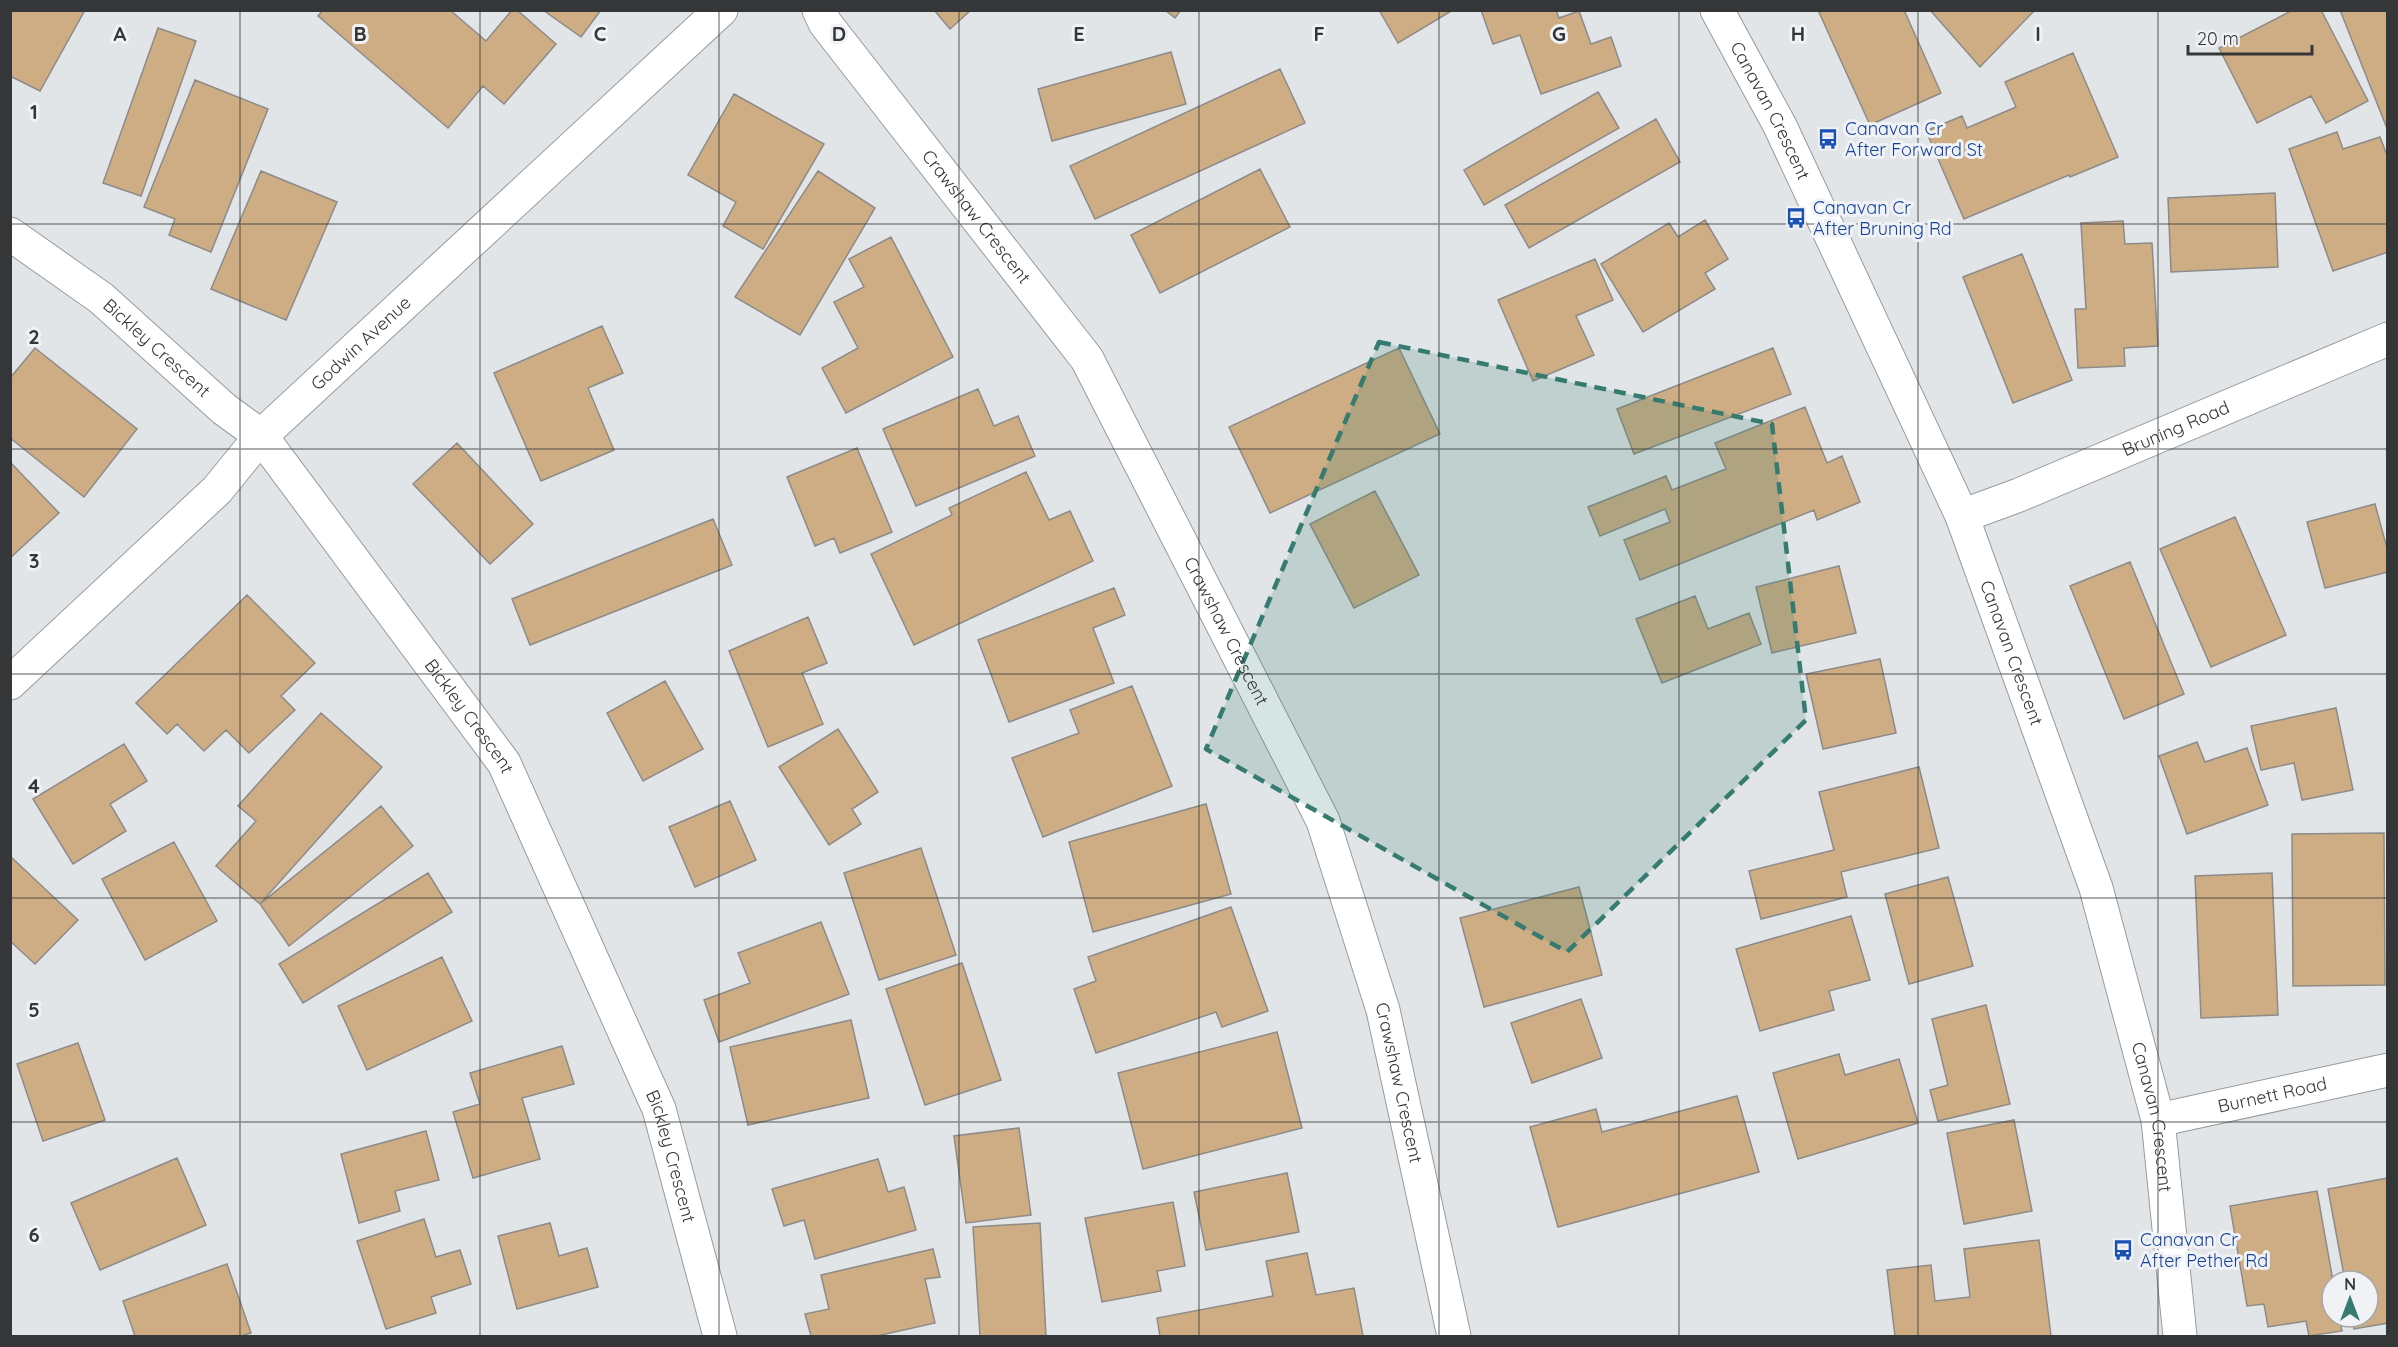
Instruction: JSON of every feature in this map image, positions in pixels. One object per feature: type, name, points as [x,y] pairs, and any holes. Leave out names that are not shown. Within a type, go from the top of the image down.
[{"type":"street","name":"Godwin Avenue","points":[[10,683],[217,490],[261,436],[721,10]]},
{"type":"street","name":"Crawshaw Crescent","points":[[819,10],[825,23],[1087,359],[1323,821],[1383,1010],[1454,1336]]},
{"type":"street","name":"Canavan Crescent","points":[[1717,10],[1780,126],[1962,516],[2096,888],[2158,1120],[2180,1336]]},
{"type":"street","name":"Bickley Crescent","points":[[10,234],[101,298],[224,409],[261,436],[504,763],[659,1109],[720,1336]]},
{"type":"street","name":"Bruning Road","points":[[1962,516],[2019,495],[2388,339]]},
{"type":"street","name":"Burnett Road","points":[[2158,1120],[2388,1070]]},
{"type":"highlighted area","points":[[1379,342],[1772,424],[1806,720],[1567,952],[1206,749]]},
{"type":"building","points":[[10,10],[85,10],[40,91],[10,76]]},
{"type":"building","points":[[323,10],[450,10],[486,41],[512,10],[517,10],[556,44],[504,104],[483,86],[448,128],[318,16]]},
{"type":"building","points":[[543,10],[601,10],[581,37]]},
{"type":"building","points":[[934,10],[971,10],[950,29]]},
{"type":"building","points":[[1165,10],[1181,10],[1175,18]]},
{"type":"building","points":[[1379,10],[1453,10],[1398,43]]},
{"type":"building","points":[[1481,10],[1556,10],[1559,18],[1579,11],[1591,44],[1611,37],[1621,66],[1541,94],[1520,35],[1493,44]]},
{"type":"building","points":[[1818,10],[1904,10],[1941,93],[1870,125]]},
{"type":"building","points":[[1930,10],[2035,10],[1980,67]]},
{"type":"building","points":[[2293,10],[2321,10],[2368,101],[2326,123],[2311,96],[2257,123],[2219,48]]},
{"type":"building","points":[[2340,10],[2388,10],[2388,131]]},
{"type":"building","points":[[158,28],[196,41],[141,196],[103,183]]},
{"type":"building","points":[[1171,52],[1186,104],[1052,141],[1038,89]]},
{"type":"building","points":[[2073,53],[2118,157],[1964,219],[1926,131],[1962,116],[1967,128],[2016,107],[2005,82]]},
{"type":"building","points":[[1280,69],[1305,123],[1095,219],[1070,166]]},
{"type":"building","points":[[195,80],[268,109],[211,252],[169,235],[175,219],[144,207]]},
{"type":"building","points":[[1598,92],[1619,128],[1484,205],[1464,170]]},
{"type":"building","points":[[734,94],[824,144],[763,249],[723,226],[736,202],[688,175]]},
{"type":"building","points":[[1656,119],[1680,162],[1529,248],[1505,205]]},
{"type":"building","points":[[2337,132],[2343,149],[2380,137],[2388,158],[2388,252],[2333,271],[2289,149]]},
{"type":"building","points":[[1260,169],[1290,227],[1160,293],[1131,235]]},
{"type":"building","points":[[261,171],[337,202],[286,320],[211,289]]},
{"type":"building","points":[[818,171],[875,208],[800,335],[735,297]]},
{"type":"building","points":[[2275,193],[2278,267],[2171,272],[2168,198]]},
{"type":"building","points":[[1705,220],[1728,259],[1705,273],[1715,289],[1643,332],[1601,264],[1669,223],[1678,237]]},
{"type":"building","points":[[2123,221],[2125,244],[2152,243],[2158,346],[2124,348],[2125,366],[2078,368],[2075,309],[2086,309],[2081,223]]},
{"type":"building","points":[[891,237],[953,357],[846,413],[822,368],[858,348],[834,302],[864,287],[849,259]]},
{"type":"building","points":[[2022,254],[2072,380],[2013,403],[1963,277]]},
{"type":"building","points":[[1595,259],[1613,300],[1576,316],[1594,355],[1533,381],[1498,300]]},
{"type":"building","points":[[602,326],[623,373],[588,388],[614,450],[541,481],[494,373]]},
{"type":"building","points":[[35,348],[137,429],[84,497],[10,438],[10,378]]},
{"type":"building","points":[[1399,348],[1440,434],[1270,513],[1229,427]]},
{"type":"building","points":[[1773,348],[1791,394],[1634,454],[1617,409]]},
{"type":"building","points":[[978,389],[994,426],[1018,416],[1035,456],[916,506],[883,429]]},
{"type":"building","points":[[1805,407],[1827,463],[1842,456],[1860,502],[1817,520],[1814,510],[1640,580],[1624,540],[1670,522],[1665,509],[1600,536],[1588,507],[1666,476],[1672,490],[1726,469],[1715,443]]},
{"type":"building","points":[[457,443],[533,524],[490,564],[413,484]]},
{"type":"building","points":[[857,448],[892,532],[840,553],[834,538],[815,546],[787,477]]},
{"type":"building","points":[[10,462],[59,513],[10,558]]},
{"type":"building","points":[[1026,472],[1049,520],[1070,511],[1093,561],[914,645],[871,554],[952,515],[949,508]]},
{"type":"building","points":[[1375,491],[1419,575],[1354,608],[1310,524]]},
{"type":"building","points":[[2375,504],[2388,552],[2388,572],[2325,588],[2307,522]]},
{"type":"building","points":[[2235,517],[2286,635],[2211,667],[2160,549]]},
{"type":"building","points":[[713,519],[732,565],[530,645],[512,599]]},
{"type":"building","points":[[2130,562],[2184,694],[2124,719],[2070,586]]},
{"type":"building","points":[[1839,566],[1856,633],[1772,653],[1756,587]]},
{"type":"building","points":[[1114,588],[1125,615],[1093,628],[1114,683],[1009,722],[978,640]]},
{"type":"building","points":[[247,595],[315,663],[281,696],[295,710],[249,753],[226,730],[204,751],[177,724],[167,734],[136,703]]},
{"type":"building","points":[[1695,596],[1708,629],[1749,613],[1761,644],[1662,683],[1636,619]]},
{"type":"building","points":[[808,617],[827,663],[802,673],[823,724],[768,747],[729,651]]},
{"type":"building","points":[[1880,659],[1896,733],[1823,749],[1806,674]]},
{"type":"building","points":[[665,681],[703,749],[643,781],[607,713]]},
{"type":"building","points":[[1132,686],[1172,786],[1043,837],[1012,758],[1079,733],[1070,710]]},
{"type":"building","points":[[2336,708],[2353,790],[2302,800],[2294,763],[2261,770],[2251,726]]},
{"type":"building","points":[[321,713],[382,767],[260,904],[216,866],[256,821],[238,806]]},
{"type":"building","points":[[838,729],[878,792],[852,809],[861,824],[829,845],[779,767]]},
{"type":"building","points":[[2197,742],[2205,762],[2247,748],[2268,805],[2187,834],[2159,756]]},
{"type":"building","points":[[124,744],[147,781],[110,804],[126,831],[73,864],[33,799]]},
{"type":"building","points":[[1919,767],[1939,848],[1841,872],[1847,897],[1761,919],[1749,871],[1834,850],[1819,792]]},
{"type":"building","points":[[730,801],[756,860],[695,887],[669,827]]},
{"type":"building","points":[[1206,804],[1231,894],[1093,932],[1069,842]]},
{"type":"building","points":[[381,806],[413,846],[289,946],[260,904]]},
{"type":"building","points":[[2384,833],[2385,985],[2293,986],[2292,834]]},
{"type":"building","points":[[174,842],[217,921],[145,960],[102,879]]},
{"type":"building","points":[[921,848],[956,955],[879,980],[844,873]]},
{"type":"building","points":[[10,856],[78,920],[35,964],[10,941]]},
{"type":"building","points":[[428,873],[452,912],[303,1003],[279,964]]},
{"type":"building","points":[[2272,873],[2278,1015],[2201,1018],[2195,876]]},
{"type":"building","points":[[1948,877],[1973,966],[1909,984],[1885,894]]},
{"type":"building","points":[[1579,887],[1602,975],[1484,1007],[1460,918]]},
{"type":"building","points":[[1231,907],[1268,1011],[1222,1027],[1216,1012],[1096,1053],[1074,989],[1096,981],[1088,957]]},
{"type":"building","points":[[1851,916],[1870,980],[1829,991],[1834,1010],[1760,1031],[1736,949]]},
{"type":"building","points":[[821,922],[849,994],[719,1042],[704,1000],[750,983],[738,953]]},
{"type":"building","points":[[442,957],[472,1021],[367,1070],[338,1006]]},
{"type":"building","points":[[962,963],[1001,1080],[925,1105],[886,989]]},
{"type":"building","points":[[1581,999],[1602,1058],[1532,1083],[1511,1023]]},
{"type":"building","points":[[1986,1005],[2010,1104],[1938,1121],[1930,1090],[1948,1085],[1932,1019]]},
{"type":"building","points":[[851,1020],[869,1098],[748,1125],[730,1047]]},
{"type":"building","points":[[1277,1032],[1302,1128],[1143,1169],[1118,1073]]},
{"type":"building","points":[[78,1043],[105,1120],[43,1141],[17,1064]]},
{"type":"building","points":[[562,1046],[574,1084],[522,1098],[540,1159],[473,1178],[453,1112],[480,1104],[470,1073]]},
{"type":"building","points":[[1839,1054],[1845,1075],[1899,1059],[1918,1123],[1798,1159],[1773,1073]]},
{"type":"building","points":[[1737,1096],[1759,1172],[1558,1227],[1530,1127],[1596,1109],[1602,1132]]},
{"type":"building","points":[[2014,1120],[2032,1211],[1964,1224],[1947,1133]]},
{"type":"building","points":[[1019,1128],[1031,1215],[966,1223],[954,1136]]},
{"type":"building","points":[[426,1131],[439,1180],[395,1191],[400,1211],[359,1223],[341,1154]]},
{"type":"building","points":[[177,1158],[206,1225],[100,1270],[71,1203]]},
{"type":"building","points":[[878,1159],[888,1192],[904,1187],[916,1230],[815,1259],[804,1220],[784,1226],[772,1189]]},
{"type":"building","points":[[1287,1173],[1299,1232],[1206,1250],[1194,1192]]},
{"type":"building","points":[[2388,1178],[2388,1323],[2380,1324],[2380,1269],[2343,1269],[2328,1189]]},
{"type":"building","points":[[2317,1191],[2331,1269],[2320,1269],[2320,1329],[2342,1329],[2342,1331],[2309,1336],[2306,1321],[2268,1327],[2264,1304],[2247,1306],[2230,1206]]},
{"type":"building","points":[[1173,1202],[1185,1266],[1157,1271],[1161,1291],[1102,1302],[1085,1218]]},
{"type":"building","points":[[424,1219],[436,1257],[460,1250],[471,1284],[431,1297],[436,1313],[386,1329],[357,1241]]},
{"type":"building","points":[[550,1223],[559,1256],[587,1248],[598,1287],[517,1309],[498,1236]]},
{"type":"building","points":[[1040,1223],[1046,1336],[980,1336],[973,1227]]},
{"type":"building","points":[[2039,1240],[2051,1336],[1895,1336],[1887,1270],[1931,1265],[1935,1301],[1970,1297],[1964,1249]]},
{"type":"building","points":[[933,1249],[940,1277],[925,1279],[935,1323],[877,1336],[811,1336],[805,1314],[829,1309],[821,1275]]},
{"type":"building","points":[[1307,1253],[1316,1295],[1354,1288],[1363,1336],[1160,1336],[1157,1318],[1273,1296],[1266,1261]]},
{"type":"building","points":[[227,1264],[251,1333],[241,1336],[135,1336],[123,1301]]},
{"type":"place","name":"Canavan Cr After Forward St","points":[[1828,139]]},
{"type":"place","name":"Canavan Cr After Bruning Rd","points":[[1796,218]]},
{"type":"place","name":"Canavan Cr After Pether Rd","points":[[2123,1250]]}]
